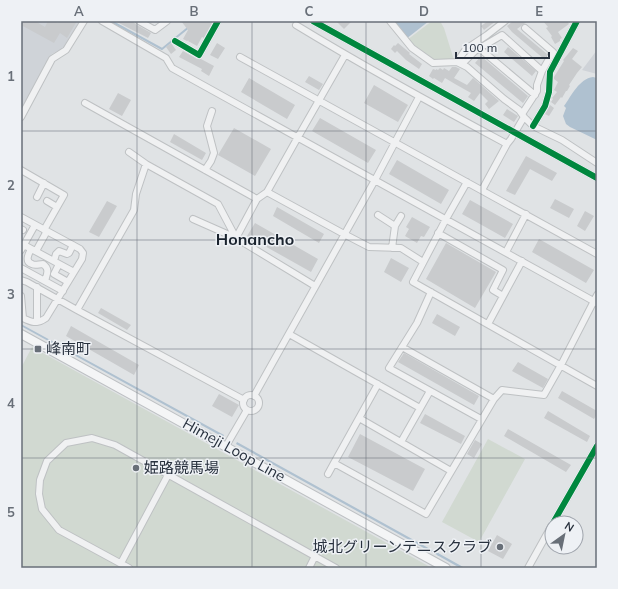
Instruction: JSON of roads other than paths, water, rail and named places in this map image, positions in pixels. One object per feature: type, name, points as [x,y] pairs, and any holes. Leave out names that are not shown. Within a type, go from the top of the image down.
[{"type":"main road","name":"Himeji Loop Line","points":[[21,334],[446,568]]},
{"type":"street","points":[[21,117],[52,59],[66,50],[84,21]]},
{"type":"street","points":[[102,21],[166,58],[172,68],[522,261],[596,299],[544,395],[502,390],[494,399],[481,419],[426,514],[334,463]]},
{"type":"street","points":[[139,21],[155,30],[167,21]]},
{"type":"street","points":[[175,41],[199,54],[218,21]]},
{"type":"street","points":[[313,21],[597,178]]},
{"type":"street","points":[[390,21],[412,48],[433,63],[460,63],[467,67],[519,110],[533,126],[562,140],[597,164]]},
{"type":"street","points":[[460,63],[466,49],[505,21]]},
{"type":"street","points":[[533,126],[545,106],[549,92],[550,72],[577,21]]},
{"type":"street","points":[[296,25],[345,55],[507,144]]},
{"type":"street","points":[[482,190],[507,144],[515,133],[537,90],[537,85],[542,71],[553,52],[525,28]]},
{"type":"street","points":[[460,63],[479,48],[502,35],[542,71]]},
{"type":"street","points":[[179,51],[182,45]]},
{"type":"street","points":[[479,48],[535,94]]},
{"type":"street","points":[[236,238],[257,199],[267,192],[345,55]]},
{"type":"street","points":[[240,56],[597,253]]},
{"type":"street","points":[[254,396],[420,97]]},
{"type":"street","points":[[85,103],[257,199]]},
{"type":"street","points":[[205,170],[214,153],[207,126],[212,111]]},
{"type":"street","points":[[129,152],[146,164],[218,204],[236,238]]},
{"type":"street","points":[[77,310],[134,210],[136,194],[146,164]]},
{"type":"street","points":[[22,173],[64,195],[34,250],[27,257],[29,263],[32,265],[42,264],[48,269],[45,281]]},
{"type":"street","points":[[467,182],[438,233],[413,282],[597,386]]},
{"type":"street","points":[[37,197],[44,184]]},
{"type":"street","points":[[267,192],[369,247],[400,248],[424,262]]},
{"type":"street","points":[[47,201],[57,207]]},
{"type":"street","points":[[506,252],[526,214]]},
{"type":"street","points":[[378,215],[395,226]]},
{"type":"street","points":[[392,248],[395,226],[401,216]]},
{"type":"street","points":[[193,219],[236,238],[316,286]]},
{"type":"street","points":[[21,296],[22,317],[31,322],[42,321],[46,318],[58,300],[83,258],[82,251],[73,245],[35,225],[22,220]]},
{"type":"street","points":[[35,225],[23,244],[74,272]]},
{"type":"street","points":[[438,233],[503,270],[494,290],[503,296]]},
{"type":"street","points":[[68,282],[54,274],[56,254],[59,251],[67,254],[69,253],[73,245]]},
{"type":"street","points":[[488,324],[522,261]]},
{"type":"street","points":[[21,268],[63,291]]},
{"type":"street","points":[[21,280],[244,400]]},
{"type":"street","points":[[36,287],[37,322]]},
{"type":"street","points":[[431,292],[417,323],[389,368],[481,419]]},
{"type":"street","points":[[289,334],[420,408]]},
{"type":"street","points":[[402,347],[494,399]]},
{"type":"street","points":[[328,474],[378,384]]},
{"type":"street","points":[[400,442],[430,391]]},
{"type":"street","points":[[250,395],[254,396],[259,401],[259,405],[254,411],[250,411],[244,407],[244,400],[250,395]]},
{"type":"street","points":[[226,446],[247,410]]},
{"type":"street","points":[[359,418],[451,471]]},
{"type":"street","points":[[129,568],[59,530],[42,509],[39,494],[40,480],[47,461],[66,443],[92,438],[115,445],[336,568]]},
{"type":"street","points":[[558,515],[597,446]]},
{"type":"street","points":[[121,563],[168,475]]},
{"type":"street","points":[[528,568],[544,540]]},
{"type":"street","points":[[309,568],[315,556]]},
{"type":"water","points":[[390,21],[429,21],[406,39]]},
{"type":"water","points":[[588,78],[597,78],[597,140],[570,127],[566,124],[563,116],[566,108],[564,106],[576,88]]},
{"type":"water","points":[[21,324],[224,435],[223,437],[21,326]]},
{"type":"water","points":[[237,442],[432,550],[431,552],[236,444]]},
{"type":"water","points":[[438,553],[465,568],[460,568],[437,555]]},
{"type":"waterway","points":[[111,21],[162,49],[189,27]]},
{"type":"waterway","points":[[430,550],[439,555]]},
{"type":"place","name":"峰南町","points":[[38,349]]},
{"type":"place","name":"姫路競馬場","points":[[136,468]]},
{"type":"place","name":"城北グリーンテニスクラブ","points":[[500,547]]},
{"type":"district","name":"Honancho","points":[[255,239]]}]
